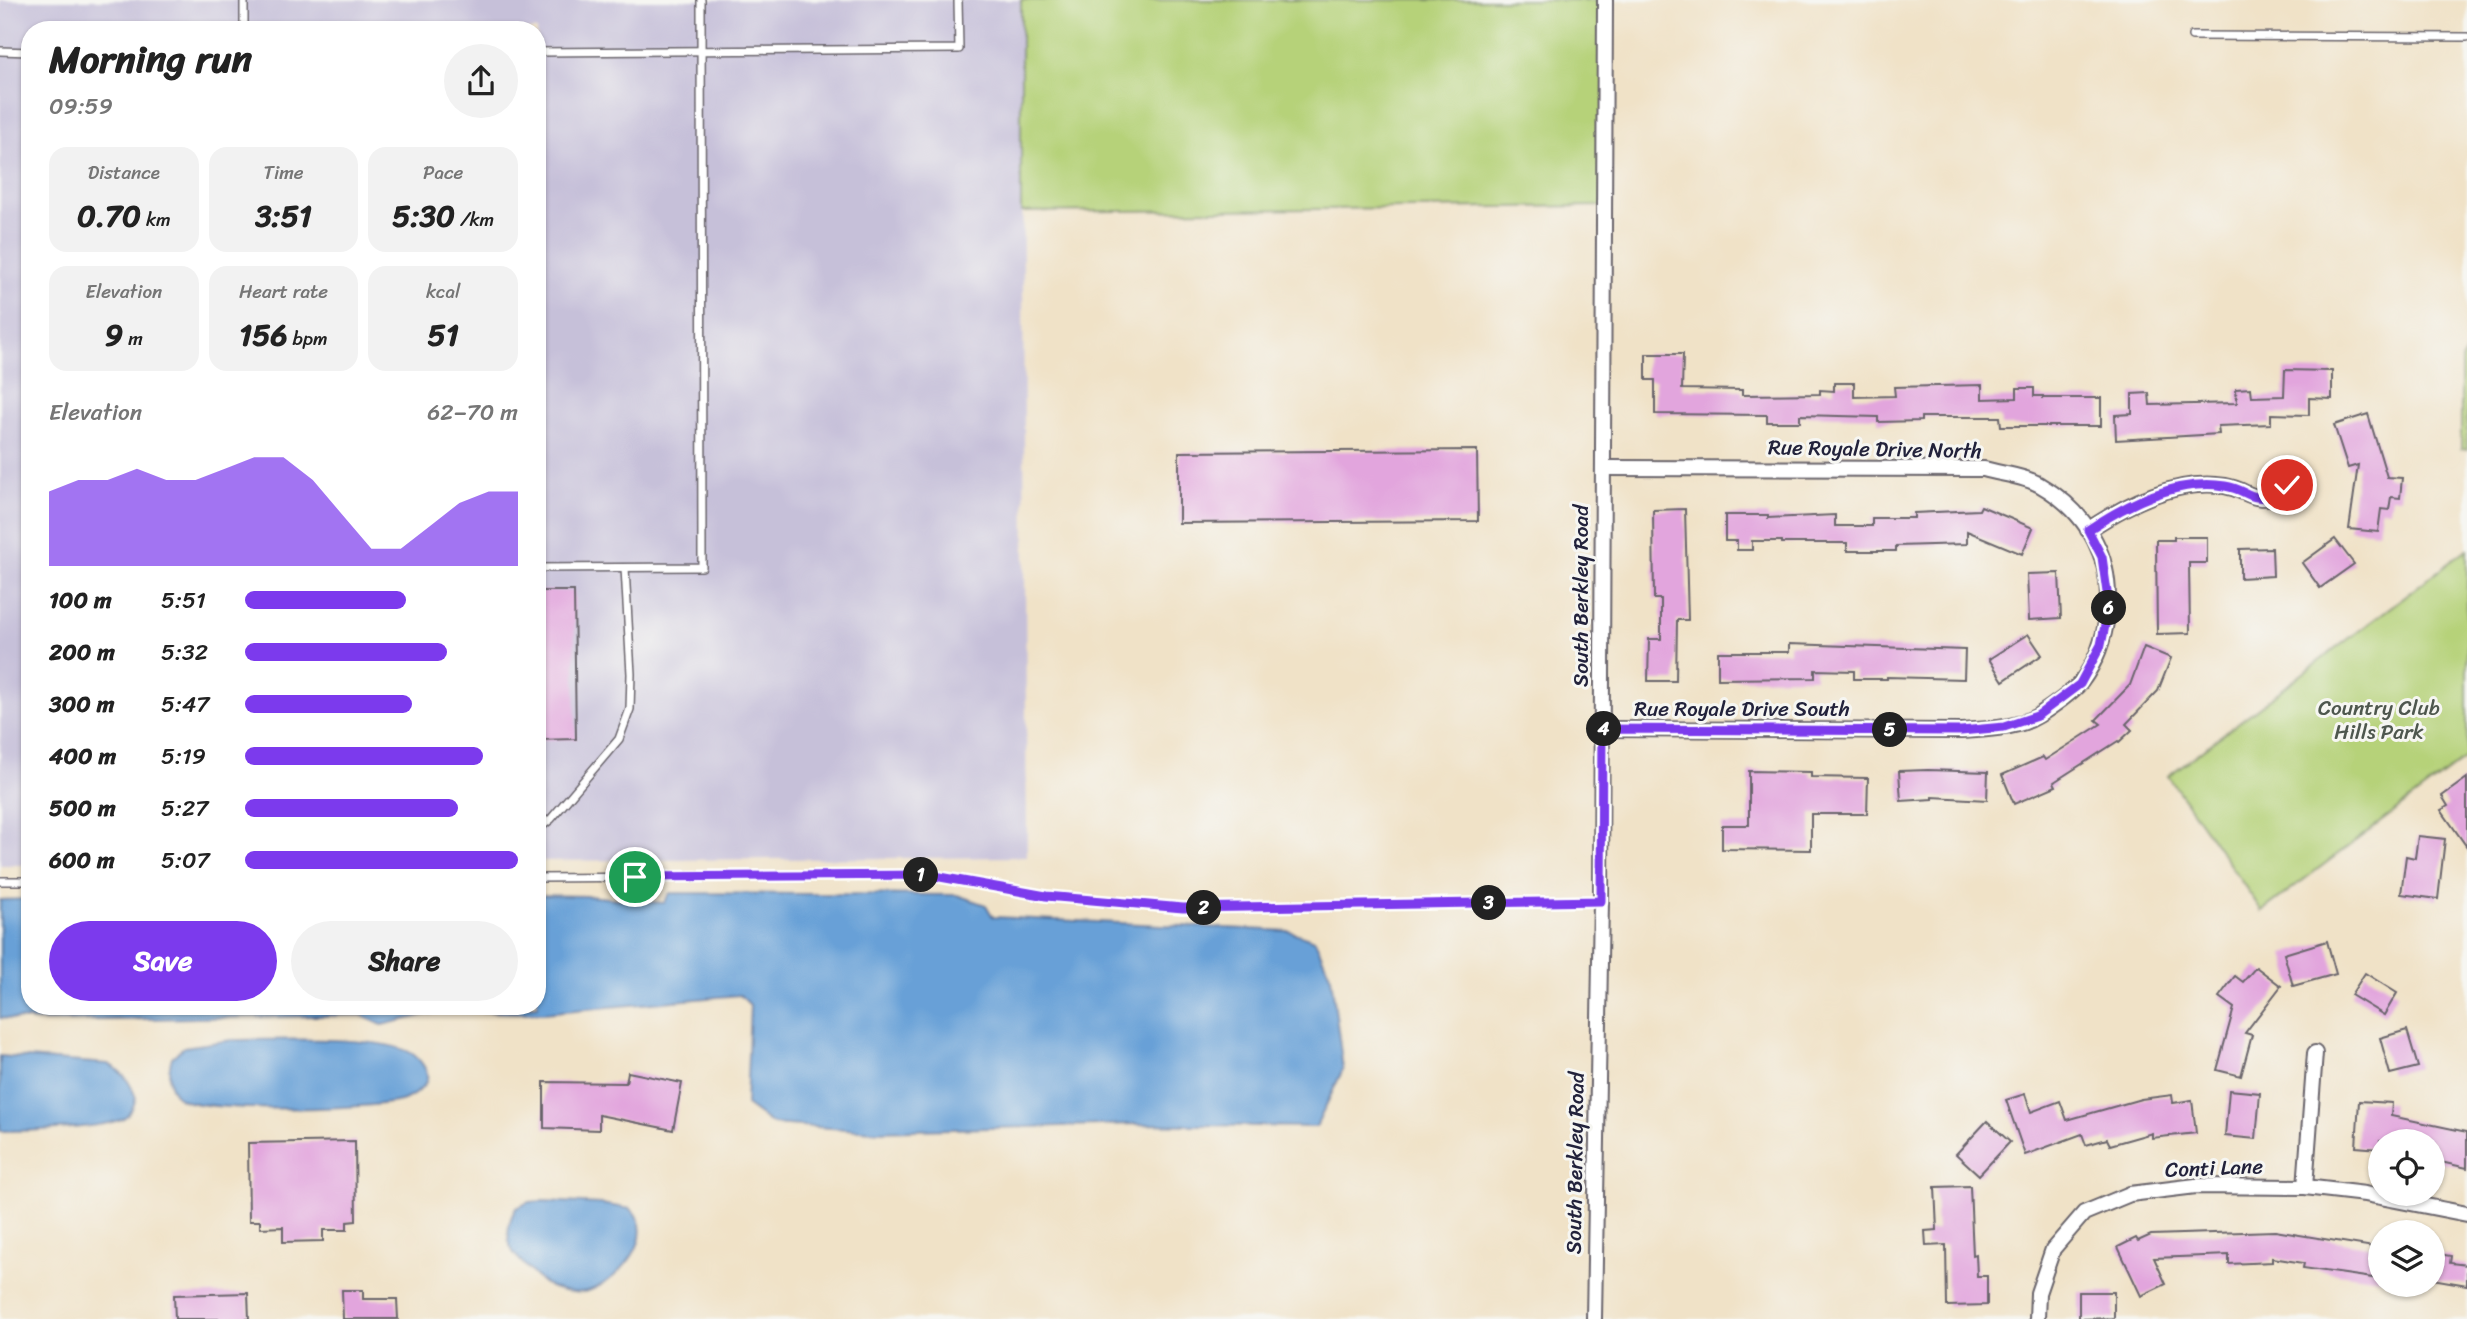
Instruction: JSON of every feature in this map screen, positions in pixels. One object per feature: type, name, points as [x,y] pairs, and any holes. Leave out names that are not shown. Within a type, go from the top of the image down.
[{"type":"street","name":"South Berkley Road","points":[[1594,1319],[1601,901],[1605,0]]},
{"type":"street","name":"Rue Royale Drive North","points":[[1602,468],[1984,469],[2038,483],[2071,507],[2088,530],[2102,557],[2109,606]]},
{"type":"street","points":[[2088,530],[2113,513],[2161,492],[2188,485],[2227,486],[2258,499],[2277,497],[2287,485]]},
{"type":"street","name":"Rue Royale Drive South","points":[[1602,729],[1961,731],[2004,727],[2037,716],[2080,684],[2101,645],[2109,606]]},
{"type":"street","points":[[2305,1187],[2315,1054]]},
{"type":"street","name":"Conti Lane","points":[[2038,1319],[2038,1293],[2053,1249],[2084,1213],[2130,1194],[2183,1188],[2305,1187],[2365,1194],[2467,1214]]},
{"type":"lane","points":[[244,0],[244,21]]},
{"type":"lane","points":[[546,568],[702,567],[701,0]]},
{"type":"lane","points":[[546,52],[959,49],[958,0]]},
{"type":"lane","points":[[2192,36],[2467,37]]},
{"type":"lane","points":[[0,51],[21,52]]},
{"type":"lane","points":[[546,823],[619,739],[630,709],[631,674],[625,568]]},
{"type":"lane","points":[[546,878],[929,875],[1046,896],[1183,908],[1601,901]]},
{"type":"lane","points":[[0,881],[21,881]]},
{"type":"shaded area","points":[[0,0],[1021,0],[1027,857],[546,861],[546,21],[21,21],[21,865],[0,865]]},
{"type":"green space","points":[[1021,0],[1605,0],[1605,206],[1021,212]]},
{"type":"green space","points":[[2467,350],[2467,450],[2461,449],[2461,360]]},
{"type":"green space","name":"Country Club Hills Park","points":[[2467,549],[2467,757],[2262,911],[2168,776]]},
{"type":"water","points":[[670,893],[957,895],[986,905],[993,917],[1289,931],[1315,940],[1331,977],[1343,1069],[1316,1127],[1137,1124],[875,1131],[772,1124],[746,1105],[750,1005],[740,995],[546,1013],[546,895],[664,903]]},
{"type":"water","points":[[21,899],[21,1015],[361,1015],[43,1021],[0,1018],[0,900]]},
{"type":"water","points":[[361,1015],[425,1015],[382,1025]]},
{"type":"water","points":[[232,1040],[351,1041],[396,1047],[417,1057],[425,1068],[427,1079],[421,1089],[404,1100],[360,1106],[255,1108],[197,1103],[176,1095],[169,1080],[172,1057],[184,1047]]},
{"type":"water","points":[[0,1056],[108,1064],[129,1082],[136,1098],[131,1111],[116,1121],[65,1129],[0,1131]]},
{"type":"water","points":[[529,1202],[601,1204],[631,1209],[639,1220],[641,1231],[633,1255],[614,1276],[589,1291],[565,1291],[545,1284],[514,1253],[508,1234],[516,1208]]},
{"type":"building","points":[[1646,354],[1683,354],[1682,389],[1742,390],[1742,395],[1820,394],[1820,390],[1834,391],[1834,383],[1854,383],[1854,397],[1895,396],[1894,387],[1982,385],[1982,399],[2017,398],[2017,388],[2034,388],[2034,396],[2043,398],[2101,398],[2101,426],[2001,426],[2000,417],[1921,417],[1921,421],[1878,422],[1878,417],[1800,415],[1800,422],[1767,422],[1767,415],[1655,414],[1655,380],[1646,380]]},
{"type":"building","points":[[2285,370],[2332,371],[2332,399],[2309,398],[2309,415],[2271,414],[2271,424],[2218,426],[2219,434],[2116,440],[2115,415],[2132,414],[2132,394],[2149,393],[2150,405],[2237,403],[2236,389],[2251,388],[2252,397],[2284,396]]},
{"type":"building","points":[[2368,414],[2387,477],[2402,478],[2400,498],[2391,497],[2389,510],[2381,509],[2378,532],[2349,529],[2358,465],[2348,468],[2334,425]]},
{"type":"building","points":[[1477,450],[1478,521],[1179,523],[1179,452]]},
{"type":"building","points":[[1981,506],[2033,528],[2022,554],[1967,531],[1967,544],[1896,546],[1896,551],[1847,551],[1847,543],[1782,541],[1752,541],[1752,550],[1737,550],[1737,541],[1725,541],[1725,515],[1768,515],[1768,518],[1835,515],[1835,526],[1872,526],[1872,518],[1914,518],[1914,513],[1979,510]]},
{"type":"building","points":[[1685,509],[1688,620],[1677,620],[1676,681],[1648,681],[1649,639],[1661,639],[1661,599],[1654,599],[1653,510]]},
{"type":"building","points":[[2174,537],[2207,537],[2207,563],[2189,563],[2190,633],[2157,634],[2156,540],[2174,540]]},
{"type":"building","points":[[2335,539],[2354,564],[2320,588],[2302,563]]},
{"type":"building","points":[[2272,548],[2273,576],[2240,578],[2240,549]]},
{"type":"building","points":[[2059,573],[2061,618],[2029,620],[2027,574]]},
{"type":"building","points":[[546,591],[574,591],[576,739],[546,740]]},
{"type":"building","points":[[2028,634],[2042,655],[2003,681],[1989,659]]},
{"type":"building","points":[[1789,644],[1965,650],[1964,679],[1854,679],[1854,671],[1815,670],[1815,678],[1718,679],[1718,652],[1789,652]]},
{"type":"building","points":[[2144,647],[2171,658],[2158,691],[2126,724],[2132,730],[2119,742],[2054,782],[2056,786],[2014,804],[2002,775],[2043,757],[2045,760],[2101,724],[2096,720],[2130,685]]},
{"type":"building","points":[[1749,771],[1811,772],[1811,777],[1868,778],[1867,814],[1811,814],[1811,850],[1722,849],[1722,825],[1749,825]]},
{"type":"building","points":[[1899,771],[1988,772],[1987,800],[1933,797],[1901,801]]},
{"type":"building","points":[[2467,778],[2467,847],[2441,810],[2448,806],[2442,796]]},
{"type":"building","points":[[2418,836],[2445,839],[2438,899],[2401,894],[2406,856],[2415,858]]},
{"type":"building","points":[[2327,941],[2336,974],[2293,986],[2284,954]]},
{"type":"building","points":[[2256,967],[2281,986],[2245,1033],[2252,1035],[2241,1076],[2217,1070],[2234,1008],[2219,997],[2235,976],[2243,982]]},
{"type":"building","points":[[2365,973],[2397,993],[2384,1015],[2351,995]]},
{"type":"building","points":[[2407,1030],[2418,1067],[2390,1074],[2380,1038]]},
{"type":"building","points":[[628,1072],[682,1083],[673,1130],[599,1115],[599,1130],[544,1128],[544,1082],[626,1083]]},
{"type":"building","points":[[2229,1090],[2260,1093],[2256,1139],[2225,1136]]},
{"type":"building","points":[[2025,1094],[2031,1112],[2060,1101],[2067,1120],[2141,1099],[2172,1095],[2173,1103],[2192,1100],[2196,1133],[2152,1138],[2152,1133],[2110,1145],[2107,1139],[2086,1145],[2082,1134],[2025,1155],[2006,1100]]},
{"type":"building","points":[[2359,1101],[2392,1103],[2391,1116],[2467,1132],[2467,1168],[2445,1163],[2445,1129],[2368,1129],[2368,1148],[2356,1147]]},
{"type":"building","points":[[1987,1121],[2010,1142],[1979,1175],[1956,1154]]},
{"type":"building","points":[[355,1141],[356,1221],[347,1222],[347,1230],[323,1230],[323,1241],[283,1242],[283,1227],[260,1228],[260,1221],[249,1221],[248,1143]]},
{"type":"building","points":[[1970,1186],[1973,1255],[1976,1254],[1977,1276],[1987,1276],[1987,1305],[1947,1306],[1946,1245],[1926,1246],[1925,1231],[1937,1230],[1935,1187]]},
{"type":"building","points":[[2275,1231],[2368,1246],[2368,1277],[2303,1268],[2304,1263],[2272,1258],[2272,1262],[2229,1264],[2229,1255],[2154,1258],[2166,1284],[2141,1296],[2118,1247],[2136,1238],[2138,1241],[2151,1235]]},
{"type":"building","points":[[2445,1255],[2451,1256],[2450,1263],[2467,1265],[2467,1285],[2445,1281]]},
{"type":"building","points":[[342,1290],[363,1290],[363,1299],[397,1299],[398,1319],[343,1319]]},
{"type":"building","points":[[2079,1292],[2114,1292],[2114,1318],[2079,1319]]},
{"type":"building","points":[[248,1293],[249,1319],[175,1319],[174,1295]]},
{"type":"route","points":[[635,877],[929,875],[1046,896],[1183,908],[1601,901],[1602,729],[1961,731],[2004,727],[2037,716],[2080,684],[2101,645],[2109,606],[2102,557],[2088,530],[2113,513],[2161,492],[2188,485],[2227,486],[2258,499],[2277,497],[2287,485]]}]
